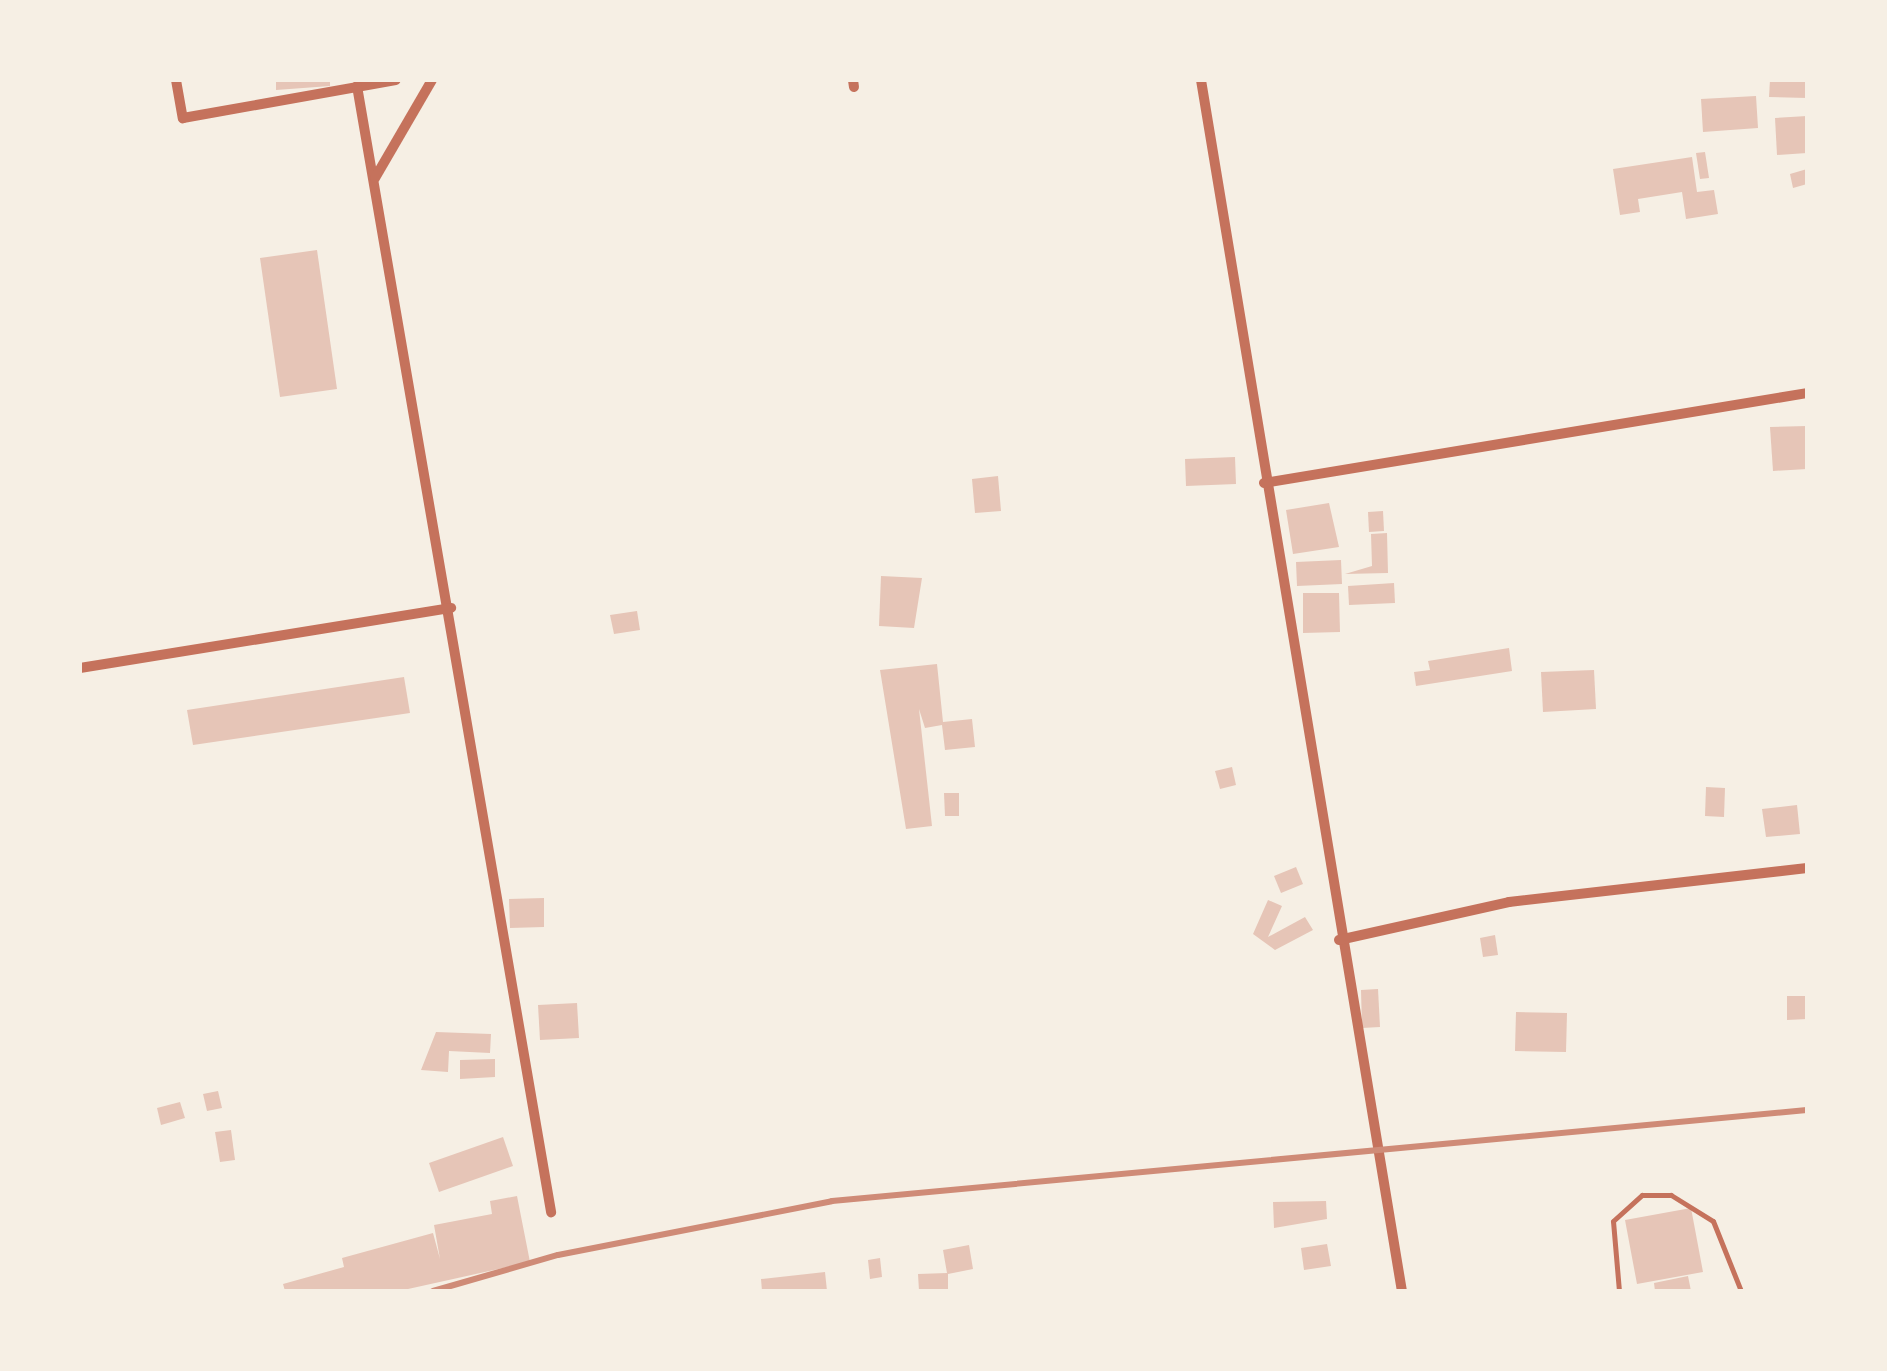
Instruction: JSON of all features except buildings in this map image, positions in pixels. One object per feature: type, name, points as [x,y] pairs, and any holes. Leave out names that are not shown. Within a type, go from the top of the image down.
[{"type":"street","points":[[176,80],[183,118],[396,80]]},
{"type":"street","points":[[374,180],[432,80]]},
{"type":"street","points":[[1202,80],[1264,482],[1402,1291]]},
{"type":"street","points":[[357,86],[451,608],[551,1212]]},
{"type":"street","points":[[1264,482],[1807,393]]},
{"type":"street","points":[[80,668],[451,608]]},
{"type":"street","points":[[1340,940],[1508,902],[1807,868]]},
{"type":"lane","points":[[1619,1291],[1613,1220],[1642,1195],[1671,1195],[1713,1221],[1741,1291]]},
{"type":"railway","points":[[433,1291],[558,1255],[832,1201],[1807,1110]]}]
